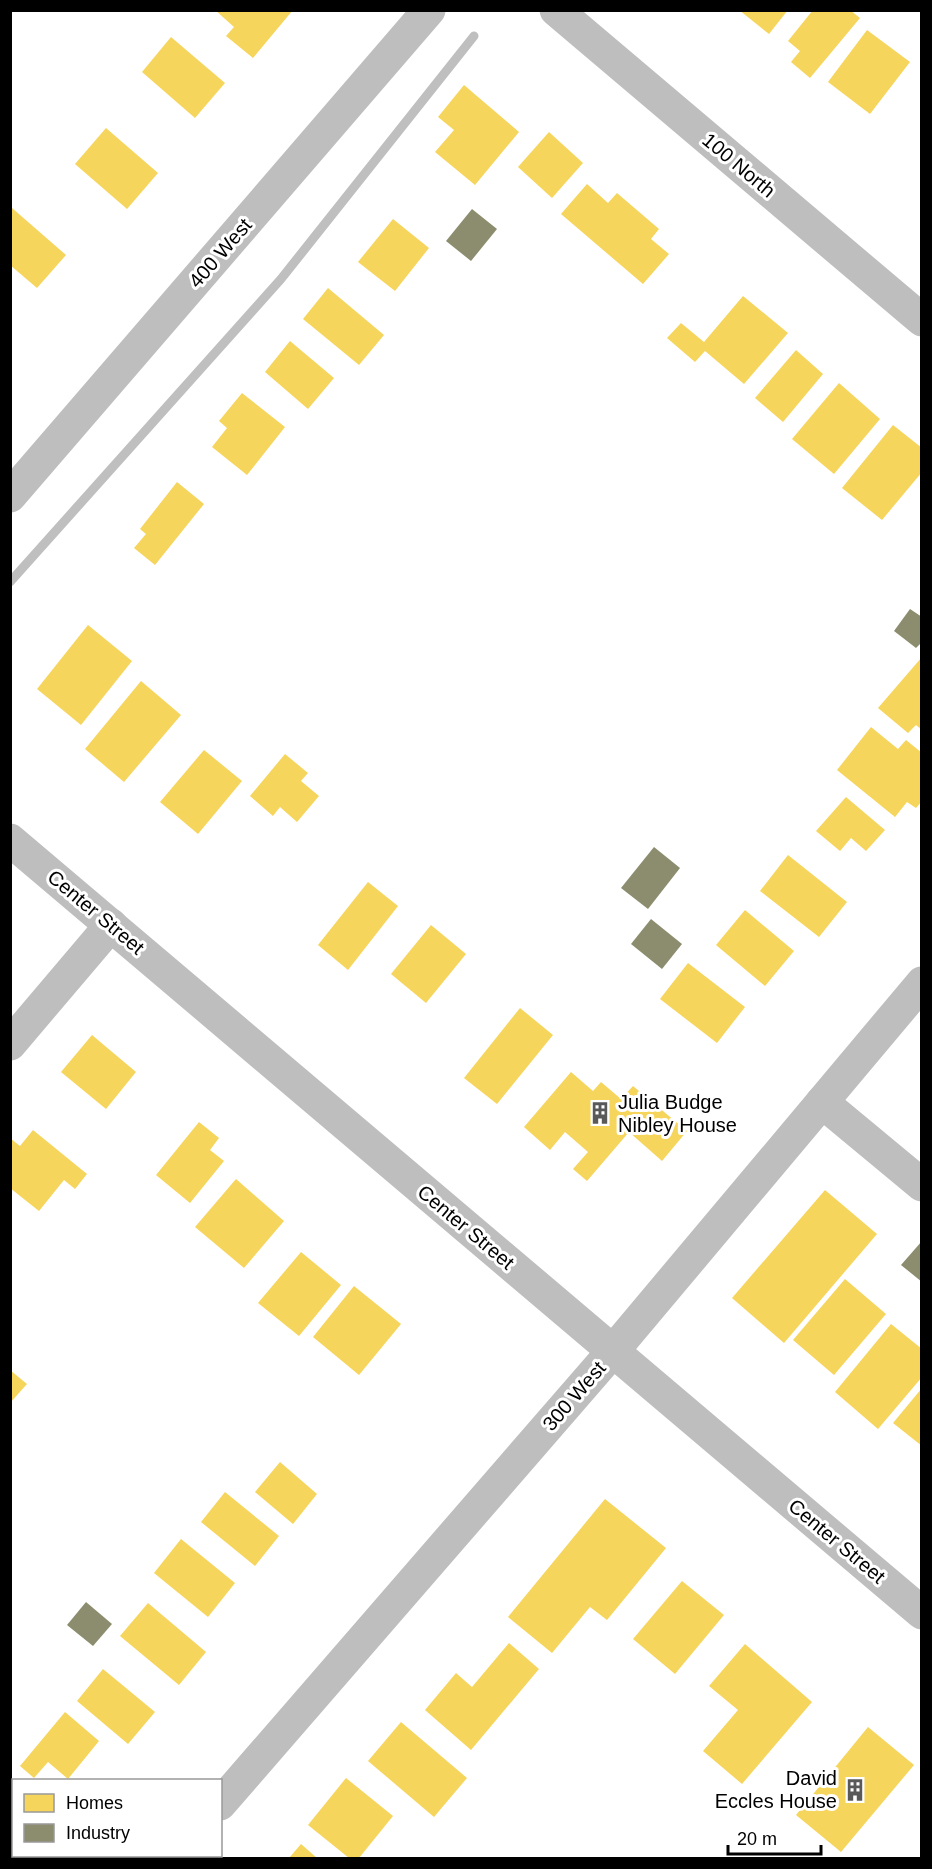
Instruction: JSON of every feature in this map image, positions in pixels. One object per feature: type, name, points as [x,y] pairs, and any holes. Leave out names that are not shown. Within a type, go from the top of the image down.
[{"type":"street","name":"400 West","points":[[10,496],[429,10]]},
{"type":"street","name":"100 North","points":[[556,10],[921,320]]},
{"type":"street","name":"Center Street","points":[[10,840],[921,1613]]},
{"type":"street","points":[[10,1044],[111,925]]},
{"type":"street","name":"300 West","points":[[222,1802],[613,1351],[921,983]]},
{"type":"street","points":[[822,1102],[921,1185]]},
{"type":"building: Homes","points":[[215,10],[293,10],[253,58],[226,36],[234,27]]},
{"type":"building: Homes","points":[[739,10],[788,10],[769,34]]},
{"type":"building: Homes","points":[[813,10],[850,10],[860,18],[810,78],[791,62],[800,51],[788,41]]},
{"type":"building: Homes","points":[[867,30],[910,62],[870,114],[828,82]]},
{"type":"building: Homes","points":[[171,37],[225,83],[195,118],[142,72]]},
{"type":"building: Homes","points":[[464,85],[519,132],[475,185],[435,152],[454,130],[438,117]]},
{"type":"building: Homes","points":[[106,128],[158,173],[127,209],[75,164]]},
{"type":"building: Homes","points":[[549,132],[583,163],[552,198],[518,167]]},
{"type":"building: Homes","points":[[587,184],[608,203],[617,193],[659,229],[651,239],[669,254],[643,284],[561,214]]},
{"type":"building: Homes","points":[[12,208],[66,255],[37,288],[10,265]]},
{"type":"building: Homes","points":[[393,219],[429,248],[395,291],[358,262]]},
{"type":"building: Homes","points":[[328,288],[384,335],[359,365],[303,319]]},
{"type":"building: Homes","points":[[743,296],[788,333],[744,384],[705,351],[695,362],[667,338],[681,323],[704,342]]},
{"type":"building: Homes","points":[[290,341],[334,378],[308,409],[265,372]]},
{"type":"building: Homes","points":[[796,350],[823,374],[783,422],[755,398]]},
{"type":"building: Homes","points":[[839,383],[880,419],[834,474],[792,439]]},
{"type":"building: Homes","points":[[242,393],[285,427],[247,475],[212,447],[227,428],[219,421]]},
{"type":"building: Homes","points":[[893,425],[922,448],[922,472],[882,520],[842,488]]},
{"type":"building: Homes","points":[[177,482],[204,504],[155,565],[134,548],[146,534],[140,529]]},
{"type":"building: Homes","points":[[88,625],[132,661],[81,725],[37,689]]},
{"type":"building: Homes","points":[[922,657],[922,730],[916,725],[908,733],[878,708]]},
{"type":"building: Homes","points":[[141,681],[181,715],[124,782],[85,749]]},
{"type":"building: Homes","points":[[871,727],[898,749],[906,740],[922,753],[922,801],[916,808],[907,802],[895,817],[837,770]]},
{"type":"building: Homes","points":[[204,750],[242,781],[198,834],[160,802]]},
{"type":"building: Homes","points":[[285,754],[308,773],[301,781],[319,796],[297,822],[280,807],[273,816],[250,796]]},
{"type":"building: Homes","points":[[846,797],[885,830],[866,851],[851,838],[840,851],[816,831]]},
{"type":"building: Homes","points":[[788,855],[847,902],[819,937],[760,891]]},
{"type":"building: Homes","points":[[368,882],[398,906],[348,970],[318,945]]},
{"type":"building: Homes","points":[[745,910],[794,951],[765,986],[716,945]]},
{"type":"building: Homes","points":[[431,925],[466,954],[426,1003],[391,974]]},
{"type":"building: Homes","points":[[688,963],[745,1007],[717,1043],[660,999]]},
{"type":"building: Homes","points":[[520,1008],[553,1035],[497,1104],[464,1078]]},
{"type":"building: Homes","points":[[92,1035],[136,1072],[106,1109],[61,1072]]},
{"type":"building: Homes","name":"Julia Budge Nibley House","points":[[571,1072],[593,1091],[601,1082],[621,1099],[633,1086],[687,1131],[662,1161],[629,1132],[587,1181],[573,1169],[588,1152],[565,1132],[550,1150],[524,1127]]},
{"type":"building: Homes","points":[[199,1122],[219,1138],[210,1150],[224,1161],[190,1203],[156,1175]]},
{"type":"building: Homes","points":[[33,1130],[87,1174],[75,1189],[64,1180],[39,1211],[10,1188],[10,1138],[20,1146]]},
{"type":"building: Homes","points":[[236,1179],[284,1221],[244,1268],[195,1227]]},
{"type":"building: Homes","points":[[825,1190],[877,1234],[784,1343],[732,1298]]},
{"type":"building: Homes","points":[[301,1252],[341,1285],[299,1336],[258,1303]]},
{"type":"building: Homes","points":[[845,1279],[886,1314],[834,1375],[793,1340]]},
{"type":"building: Homes","points":[[354,1286],[401,1324],[359,1375],[313,1337]]},
{"type":"building: Homes","points":[[891,1324],[922,1349],[922,1377],[878,1429],[835,1392]]},
{"type":"building: Homes","points":[[10,1370],[27,1384],[10,1403]]},
{"type":"building: Homes","points":[[922,1388],[922,1446],[893,1423]]},
{"type":"building: Homes","points":[[280,1462],[317,1494],[293,1524],[255,1492]]},
{"type":"building: Homes","points":[[225,1492],[279,1536],[255,1566],[201,1522]]},
{"type":"building: Homes","points":[[605,1499],[666,1548],[607,1620],[590,1607],[552,1653],[508,1617]]},
{"type":"building: Homes","points":[[181,1539],[235,1583],[208,1617],[154,1573]]},
{"type":"building: Homes","points":[[682,1581],[724,1615],[675,1674],[633,1639]]},
{"type":"building: Homes","points":[[148,1603],[206,1652],[179,1685],[120,1636]]},
{"type":"building: Homes","points":[[509,1643],[539,1669],[471,1750],[425,1710],[456,1673],[472,1687]]},
{"type":"building: Homes","points":[[745,1644],[812,1702],[742,1784],[703,1751],[738,1710],[709,1686]]},
{"type":"building: Homes","points":[[103,1669],[155,1712],[128,1744],[77,1701]]},
{"type":"building: Homes","points":[[65,1712],[99,1741],[68,1779],[48,1762],[34,1778],[20,1766]]},
{"type":"building: Homes","points":[[401,1722],[467,1778],[434,1817],[368,1761]]},
{"type":"building: Homes","name":"David Eccles House","points":[[868,1727],[914,1765],[841,1852],[796,1815]]},
{"type":"building: Homes","points":[[346,1778],[393,1816],[359,1858],[349,1858],[308,1825]]},
{"type":"building: Homes","points":[[12,1817],[12,1832],[10,1831]]},
{"type":"building: Homes","points":[[301,1844],[317,1858],[289,1858]]},
{"type":"building: Industry","points":[[472,209],[497,229],[471,261],[446,241]]},
{"type":"building: Industry","points":[[910,609],[922,617],[922,642],[916,648],[894,631]]},
{"type":"building: Industry","points":[[654,847],[680,868],[648,909],[621,888]]},
{"type":"building: Industry","points":[[651,919],[682,944],[662,969],[631,944]]},
{"type":"building: Industry","points":[[922,1241],[922,1282],[901,1265]]},
{"type":"building: Industry","points":[[86,1602],[112,1624],[93,1646],[67,1625]]},
{"type":"waterway","points":[[10,582],[281,279],[474,36]]},
{"type":"place","name":"Julia Budge Nibley House","points":[[600,1113]]},
{"type":"place","name":"David Eccles House","points":[[855,1790]]}]
